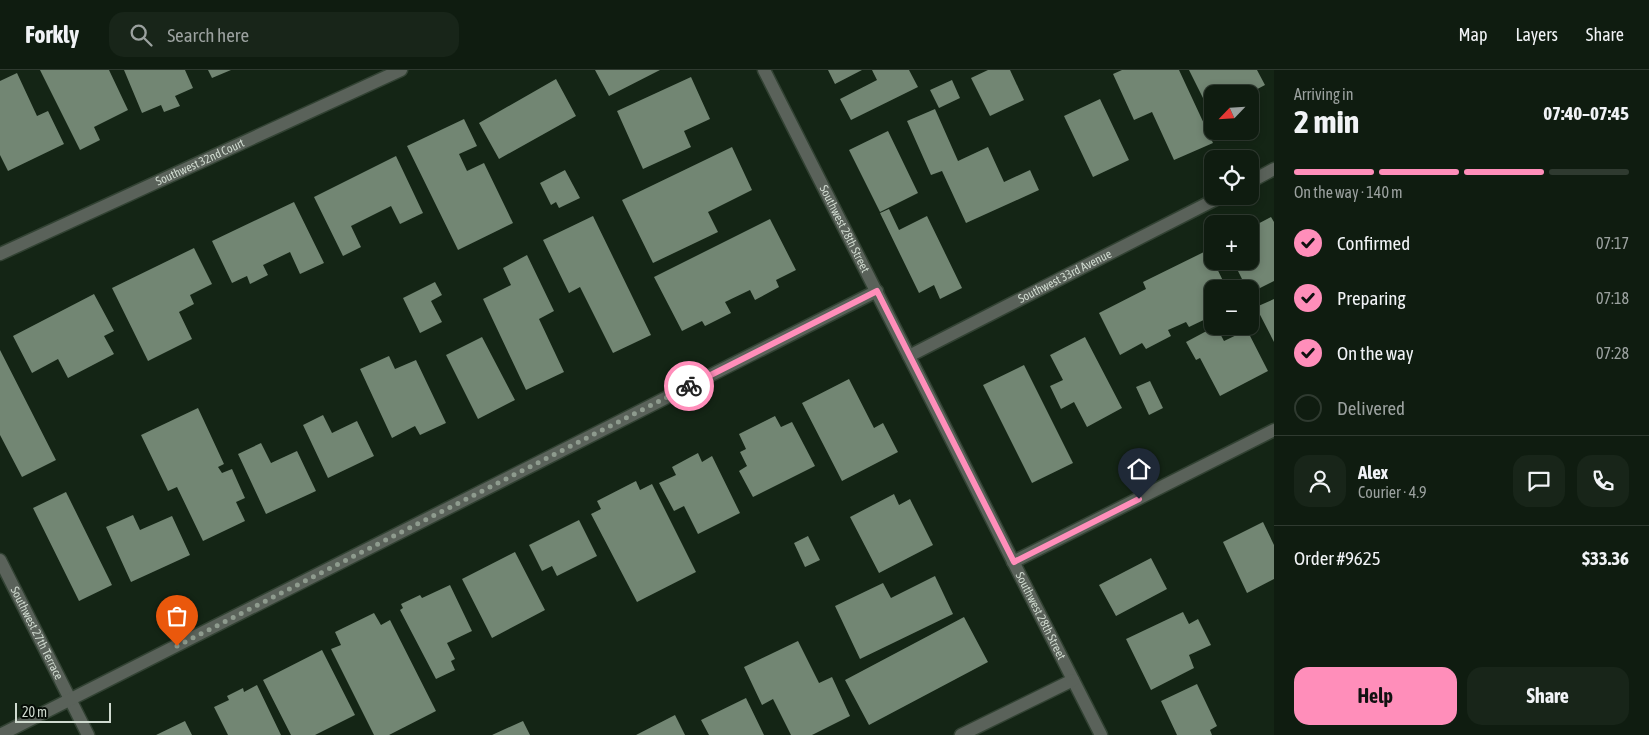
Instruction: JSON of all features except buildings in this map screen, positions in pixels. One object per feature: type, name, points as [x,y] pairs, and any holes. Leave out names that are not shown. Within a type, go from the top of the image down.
[{"type":"street","name":"Southwest 32nd Court","points":[[0,254],[401,70]]},
{"type":"street","name":"Southwest 28th Street","points":[[764,70],[1101,735]]},
{"type":"street","points":[[1259,177],[1274,169]]},
{"type":"street","name":"Southwest 33rd Avenue","points":[[909,356],[1204,205]]},
{"type":"street","points":[[0,735],[877,291]]},
{"type":"street","points":[[1014,562],[1274,430]]},
{"type":"street","name":"Southwest 27th Terrace","points":[[0,560],[88,735]]},
{"type":"street","points":[[961,735],[1073,680]]},
{"type":"way so far","points":[[177,646],[689,386]]},
{"type":"route","points":[[689,386],[877,291],[1014,562],[1139,499]]}]
